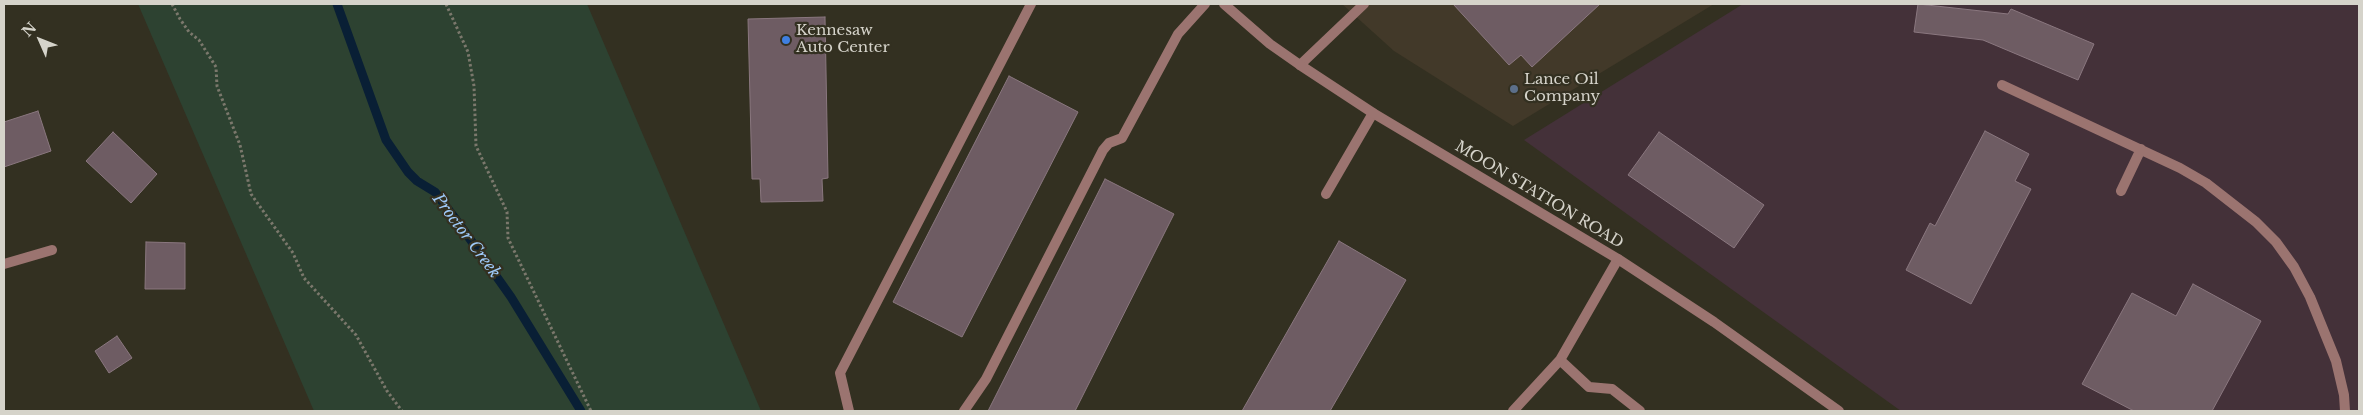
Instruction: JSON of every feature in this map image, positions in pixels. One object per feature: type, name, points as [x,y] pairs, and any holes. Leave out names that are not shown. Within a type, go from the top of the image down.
[{"type":"street","points":[[848,411],[840,372],[1031,4]]},
{"type":"street","points":[[964,411],[986,379],[1102,150],[1109,144],[1122,138],[1178,34],[1205,4]]},
{"type":"street","name":"MOON STATION ROAD","points":[[1224,4],[1270,44],[1300,65],[1373,112],[1618,259],[1714,322],[1839,411]]},
{"type":"street","points":[[1300,65],[1364,4]]},
{"type":"street","points":[[2002,85],[2141,149],[2206,183],[2256,222],[2276,242],[2294,267],[2324,329],[2336,361],[2344,395],[2345,411]]},
{"type":"street","points":[[1326,194],[1373,112]]},
{"type":"street","points":[[2121,191],[2141,149]]},
{"type":"street","points":[[4,264],[52,250]]},
{"type":"street","points":[[1513,411],[1560,360],[1618,259]]},
{"type":"street","points":[[1560,360],[1589,387],[1612,389],[1640,411]]},
{"type":"path","points":[[172,4],[189,32],[199,40],[216,67],[217,86],[240,145],[251,194],[293,253],[304,278],[356,335],[387,391],[402,411]]},
{"type":"path","points":[[446,4],[468,52],[474,86],[476,146],[507,212],[508,238],[591,411]]},
{"type":"shaded area","name":"Lance Oil Company","points":[[1342,4],[1714,4],[1513,126],[1394,51]]},
{"type":"shaded area","points":[[1743,4],[2359,4],[2359,411],[1901,411],[1524,140]]},
{"type":"green space","points":[[138,4],[587,4],[761,411],[314,411]]},
{"type":"building","points":[[1453,4],[1600,4],[1532,67],[1521,55],[1509,65]]},
{"type":"building","points":[[1918,4],[2008,14],[2011,9],[2094,44],[2078,80],[1983,40],[1914,32]]},
{"type":"building","points":[[825,17],[828,178],[822,179],[823,201],[761,202],[760,179],[752,179],[748,19]]},
{"type":"building","points":[[1009,76],[1078,112],[962,337],[893,302]]},
{"type":"building","points":[[38,111],[51,151],[4,167],[4,122]]},
{"type":"building","points":[[1985,131],[2029,154],[2015,181],[2031,189],[1971,304],[1906,270],[1930,223],[1935,226]]},
{"type":"building","points":[[113,132],[157,174],[131,203],[86,161]]},
{"type":"building","points":[[1659,132],[1764,205],[1734,248],[1628,175]]},
{"type":"building","points":[[1105,179],[1174,214],[1075,411],[988,411]]},
{"type":"building","points":[[1339,241],[1406,280],[1330,411],[1242,411]]},
{"type":"building","points":[[146,242],[185,243],[185,289],[145,289]]},
{"type":"building","points":[[2193,284],[2261,321],[2212,411],[2134,411],[2082,384],[2132,293],[2176,316]]},
{"type":"building","points":[[117,336],[132,358],[109,373],[95,351]]},
{"type":"waterway","name":"Proctor Creek","points":[[337,4],[386,140],[408,172],[417,181],[435,192],[460,225],[511,297],[581,411]]},
{"type":"place","name":"Kennesaw Auto Center","points":[[786,40]]},
{"type":"place","name":"Lance Oil Company","points":[[1514,89]]}]
